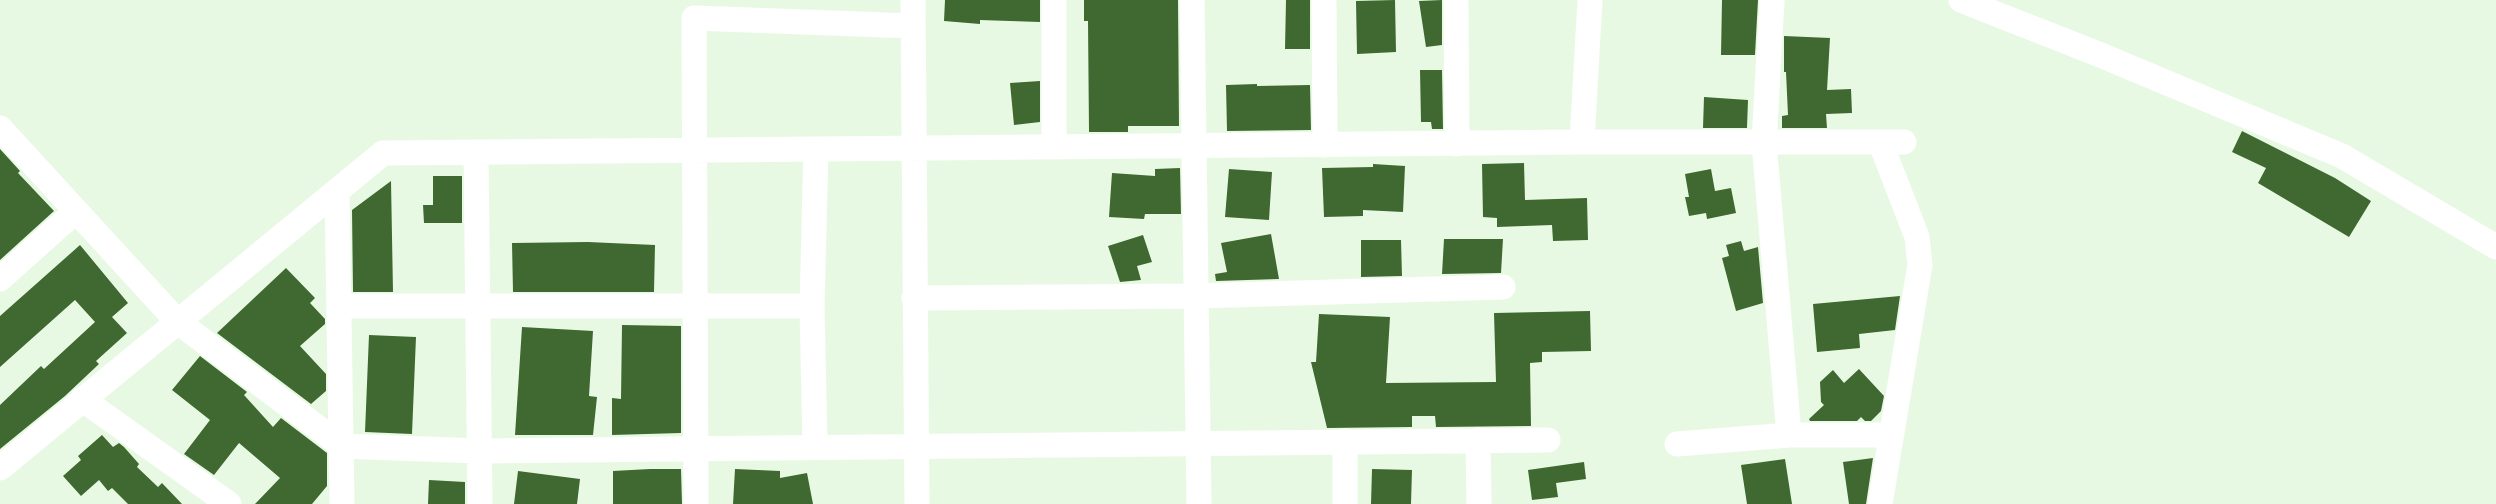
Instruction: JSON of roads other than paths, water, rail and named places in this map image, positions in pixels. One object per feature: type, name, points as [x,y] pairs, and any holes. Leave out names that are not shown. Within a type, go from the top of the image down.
[{"type":"street","points":[[912,0],[917,504]]},
{"type":"street","points":[[1054,0],[1054,147]]},
{"type":"street","points":[[1192,0],[1199,504]]},
{"type":"street","points":[[1324,0],[1325,145]]},
{"type":"street","points":[[1456,0],[1457,144]]},
{"type":"street","points":[[1582,142],[1590,0]]},
{"type":"street","points":[[1772,0],[1764,143],[1789,435]]},
{"type":"street","points":[[1961,0],[2098,54],[2342,156],[2496,247]]},
{"type":"street","points":[[696,504],[694,448],[694,18],[912,26]]},
{"type":"street","points":[[0,128],[177,321],[342,446],[480,451],[1199,442],[1548,440]]},
{"type":"street","points":[[0,468],[383,153],[1582,142],[1893,143],[1917,238],[1920,265],[1880,504]]},
{"type":"street","points":[[815,446],[812,306],[816,149]]},
{"type":"street","points":[[476,152],[480,504]]},
{"type":"street","points":[[337,191],[342,504]]},
{"type":"street","points":[[0,279],[76,211]]},
{"type":"street","points":[[914,298],[1196,296],[1503,287]]},
{"type":"street","points":[[339,306],[812,306]]},
{"type":"street","points":[[82,399],[213,500]]},
{"type":"street","points":[[1677,444],[1789,435],[1891,434]]},
{"type":"street","points":[[1478,440],[1479,504]]},
{"type":"street","points":[[1345,441],[1345,504]]}]
